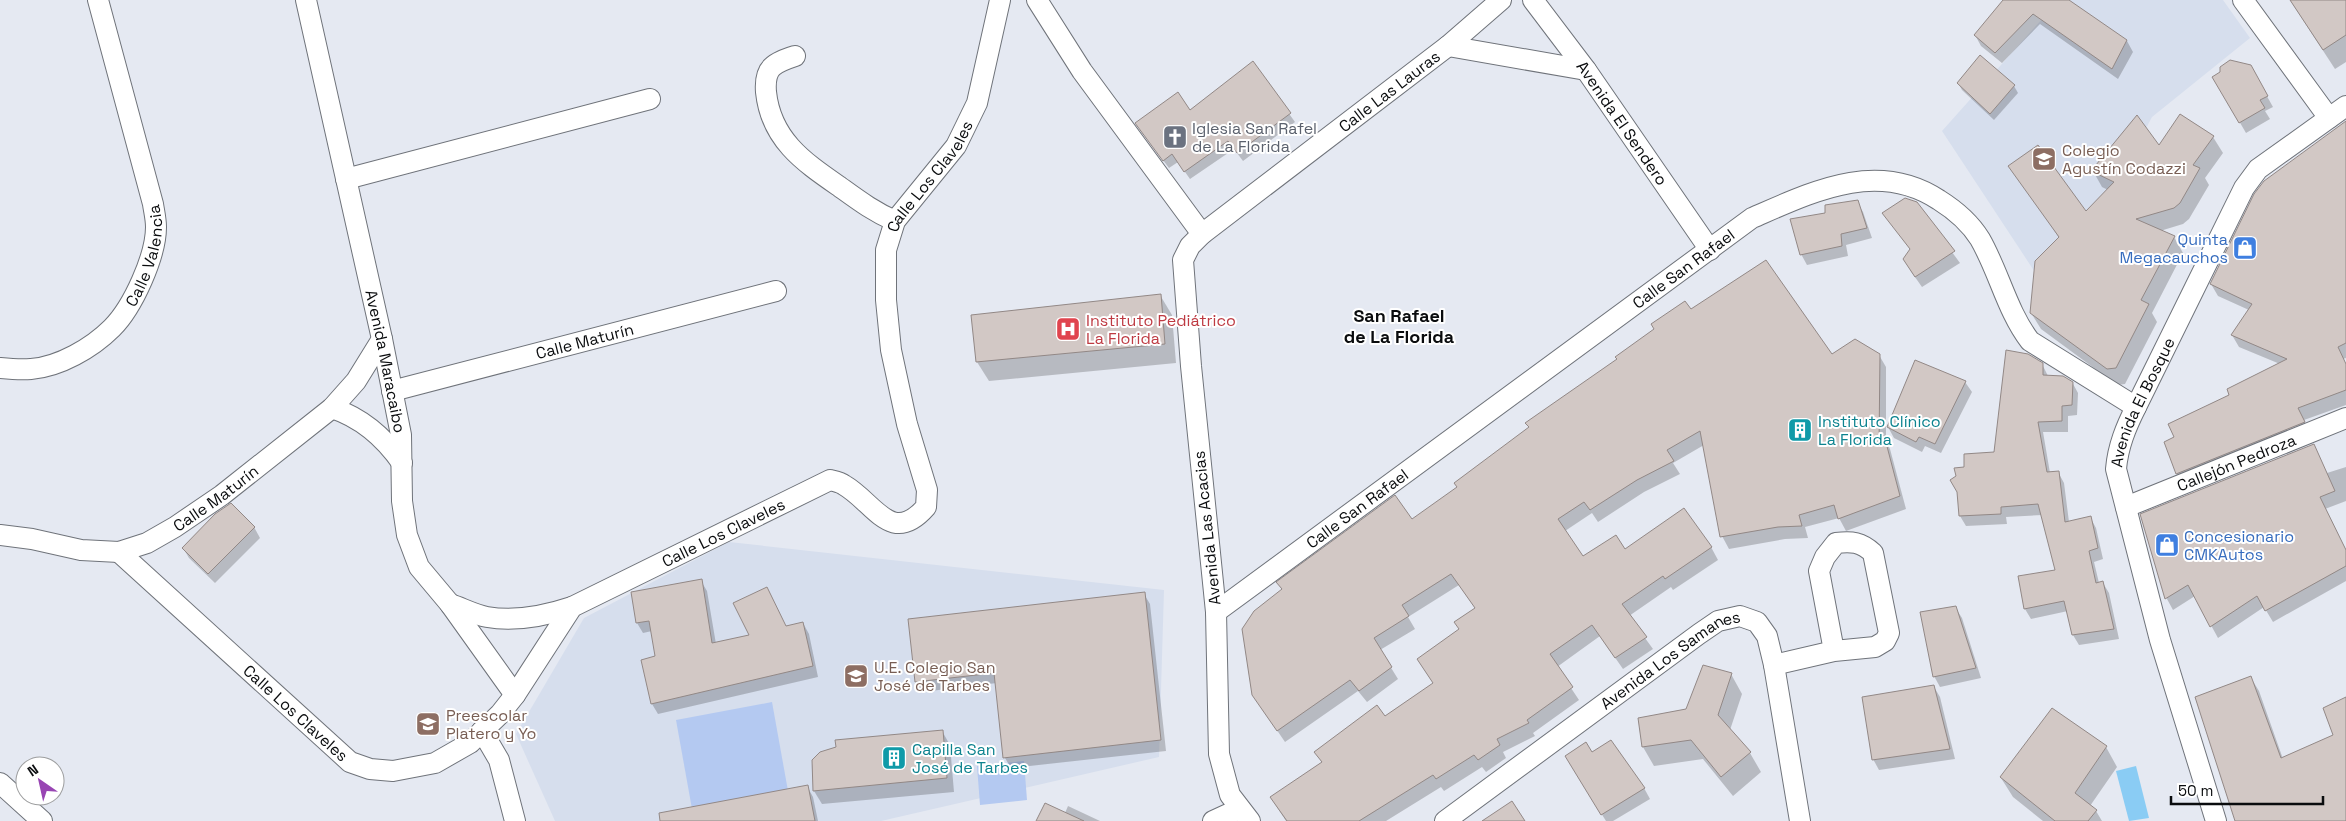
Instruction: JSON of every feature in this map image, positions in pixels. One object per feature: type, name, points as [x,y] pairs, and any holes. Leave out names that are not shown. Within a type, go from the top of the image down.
[{"type":"street","name":"Calle Valencia","points":[[0,368],[32,369],[59,361],[93,343],[113,327],[131,300],[145,273],[153,246],[156,227],[153,204],[98,0]]},
{"type":"street","name":"Avenida Maracaibo","points":[[306,0],[382,339],[401,435],[402,501],[407,535],[419,567],[450,604],[515,695]]},
{"type":"street","name":"Calle Los Claveles","points":[[119,552],[350,762],[370,769],[394,771],[435,763],[470,743],[515,695],[572,607],[830,480],[844,485],[890,523],[905,523],[917,517],[926,507],[927,490],[907,424],[891,350],[886,300],[886,250],[895,220],[956,146],[977,103],[1000,0]]},
{"type":"street","points":[[1037,0],[1082,71],[1202,234]]},
{"type":"street","name":"Calle Las Lauras","points":[[1202,234],[1448,46],[1501,0]]},
{"type":"street","name":"Avenida El Sendero","points":[[1532,0],[1586,70],[1710,250]]},
{"type":"street","points":[[2244,0],[2329,118]]},
{"type":"street","points":[[1448,46],[1586,70]]},
{"type":"street","points":[[796,56],[777,62],[769,70],[765,80],[768,107],[776,127],[789,147],[815,171],[879,214],[895,220]]},
{"type":"street","points":[[346,179],[650,99]]},
{"type":"street","name":"Avenida El Bosque","points":[[2216,821],[2160,640],[2116,469],[2117,454],[2121,439],[2136,406],[2244,188],[2258,169],[2346,106]]},
{"type":"street","name":"Calle San Rafael","points":[[1216,612],[1752,218],[1812,192],[1839,184],[1900,181],[1926,191],[1956,211],[1980,238],[2018,325],[2030,341],[2136,406]]},
{"type":"street","name":"Avenida Las Acacias","points":[[1202,234],[1190,246],[1184,260],[1191,366],[1216,612],[1219,754],[1230,794],[1244,815]]},
{"type":"street","name":"Calle Maturín","points":[[392,391],[776,291]]},
{"type":"street","name":"Calle Maturín","points":[[0,535],[32,539],[81,550],[119,552],[147,543],[175,528],[222,495],[332,408],[356,381],[382,339]]},
{"type":"street","points":[[332,408],[348,413],[372,429],[402,463]]},
{"type":"street","name":"Callejón Pedroza","points":[[2126,508],[2346,418]]},
{"type":"street","points":[[1774,665],[1834,651],[1875,647],[1885,641],[1889,633],[1873,553],[1865,545],[1851,541],[1836,543],[1825,557],[1818,571],[1834,651]]},
{"type":"street","points":[[450,604],[487,617],[510,618],[543,617],[572,607]]},
{"type":"street","name":"Avenida Los Samanes","points":[[1445,821],[1718,621],[1740,616],[1757,622],[1767,636],[1774,665],[1800,821]]},
{"type":"street","points":[[482,731],[499,760],[515,821]]},
{"type":"street","points":[[0,783],[42,821]]},
{"type":"street","points":[[1213,821],[1244,815]]},
{"type":"shaded area","name":"Colegio Agustín Codazzi","points":[[2059,0],[2223,0],[2250,38],[2152,117],[2054,301],[1942,131]]},
{"type":"shaded area","name":"U.E. Colegio San José de Tarbes","points":[[729,542],[1164,590],[1159,757],[881,821],[555,821],[516,734],[584,618]]},
{"type":"shaded area","points":[[772,702],[790,802],[694,820],[676,720]]},
{"type":"shaded area","points":[[1024,761],[1027,800],[980,805],[977,766]]},
{"type":"shaded area","points":[[2136,766],[2149,818],[2129,821],[2116,771]]},
{"type":"building","points":[[2003,0],[2069,0],[2127,40],[2112,69],[2033,14],[1995,53],[1974,35]]},
{"type":"building","points":[[2290,0],[2346,0],[2346,35],[2323,50]]},
{"type":"building","points":[[1980,55],[2015,85],[1990,114],[1957,83]]},
{"type":"building","points":[[2230,60],[2251,65],[2268,96],[2260,100],[2265,108],[2239,123],[2212,77],[2220,72],[2220,67]]},
{"type":"building","points":[[1253,61],[1291,113],[1237,153],[1228,141],[1184,172],[1172,154],[1163,161],[1135,123],[1178,92],[1190,110]]},
{"type":"building","points":[[2180,114],[2214,136],[2193,165],[2200,168],[2180,203],[2174,208],[2136,219],[2175,236],[2141,300],[2149,304],[2116,368],[2107,369],[2030,313],[2035,261],[2059,237],[2008,166],[2038,145],[2086,211],[2114,182],[2091,171],[2137,115],[2159,145]]},
{"type":"building","points":[[2346,121],[2346,343],[2338,347],[2346,364],[2346,390],[2298,408],[2305,422],[2176,474],[2164,442],[2174,437],[2168,424],[2229,395],[2227,389],[2287,359],[2231,335],[2252,304],[2210,284],[2254,194],[2264,181]]},
{"type":"building","points":[[1905,198],[1917,202],[1955,251],[1915,277],[1903,259],[1910,249],[1882,213]]},
{"type":"building","points":[[1858,200],[1867,228],[1841,234],[1842,246],[1800,255],[1790,219],[1825,213],[1825,205]]},
{"type":"building","points":[[1766,260],[1832,354],[1855,339],[1880,354],[1879,445],[1884,435],[1900,496],[1838,519],[1834,505],[1799,515],[1802,526],[1778,527],[1720,537],[1700,431],[1667,450],[1674,461],[1637,480],[1590,510],[1584,502],[1558,519],[1583,556],[1616,535],[1625,549],[1684,508],[1712,547],[1665,579],[1663,576],[1622,604],[1647,637],[1615,658],[1592,625],[1550,654],[1573,687],[1527,720],[1529,723],[1497,739],[1500,745],[1478,760],[1474,755],[1436,779],[1433,775],[1359,821],[1287,821],[1270,797],[1322,762],[1314,752],[1377,705],[1385,716],[1433,683],[1417,659],[1459,629],[1454,622],[1475,608],[1451,574],[1402,605],[1409,616],[1374,638],[1392,667],[1359,691],[1350,680],[1277,731],[1252,695],[1242,629],[1254,611],[1282,589],[1276,582],[1395,495],[1412,519],[1457,487],[1454,483],[1529,427],[1525,423],[1617,359],[1615,357],[1654,329],[1651,324],[1685,301],[1691,309]]},
{"type":"building","name":"Instituto Pediátrico La Florida","points":[[1161,294],[1165,344],[976,362],[971,315]]},
{"type":"building","points":[[2006,350],[2028,354],[2043,363],[2043,375],[2063,376],[2073,382],[2072,405],[2062,406],[2062,421],[2038,422],[2047,472],[2059,471],[2065,522],[2091,516],[2098,548],[2089,551],[2096,583],[2103,581],[2114,629],[2072,635],[2064,601],[2024,609],[2018,576],[2055,570],[2038,504],[2001,507],[2001,514],[1959,516],[1957,492],[1950,480],[1956,476],[1954,468],[1964,467],[1964,454],[1994,452]]},
{"type":"building","points":[[1915,360],[1966,381],[1935,444],[1919,437],[1916,442],[1887,427]]},
{"type":"building","points":[[2314,444],[2335,491],[2320,497],[2346,550],[2346,566],[2265,611],[2257,596],[2210,627],[2188,585],[2165,599],[2140,514]]},
{"type":"building","points":[[231,503],[255,527],[208,574],[182,548],[215,514]]},
{"type":"building","points":[[702,579],[712,643],[749,635],[733,603],[767,587],[786,626],[803,622],[813,666],[651,704],[641,660],[655,656],[649,621],[636,623],[631,592]]},
{"type":"building","points":[[1145,592],[1161,740],[1003,758],[994,673],[915,682],[908,619]]},
{"type":"building","points":[[1956,606],[1976,668],[1933,677],[1920,612]]},
{"type":"building","points":[[1703,665],[1732,673],[1718,715],[1751,752],[1721,777],[1691,740],[1642,747],[1638,718],[1686,709]]},
{"type":"building","points":[[2251,676],[2281,758],[2333,735],[2323,708],[2346,697],[2346,821],[2235,821],[2195,697]]},
{"type":"building","points":[[1934,685],[1950,749],[1872,760],[1862,697]]},
{"type":"building","points":[[2052,708],[2107,746],[2075,793],[2097,810],[2088,821],[2055,821],[2000,777]]},
{"type":"building","name":"Capilla San José de Tarbes","points":[[943,730],[947,778],[813,791],[812,760],[820,752],[836,747],[835,740]]},
{"type":"building","points":[[1611,740],[1645,788],[1601,815],[1565,756],[1586,742],[1592,752]]},
{"type":"building","points":[[808,785],[815,821],[660,821],[659,813]]},
{"type":"building","points":[[1512,801],[1525,821],[1482,821]]},
{"type":"building","points":[[1045,803],[1084,821],[1036,821]]},
{"type":"place","name":"Iglesia San Rafel de La Florida","points":[[1175,137]]},
{"type":"place","name":"Colegio Agustín Codazzi","points":[[2044,159]]},
{"type":"place","name":"Quinta Megacauchos","points":[[2245,248]]},
{"type":"place","name":"Instituto Pediátrico La Florida","points":[[1068,329]]},
{"type":"place","name":"Instituto Clínico La Florida","points":[[1800,430]]},
{"type":"place","name":"Concesionario CMKAutos","points":[[2167,545]]},
{"type":"place","name":"U.E. Colegio San José de Tarbes","points":[[856,676]]},
{"type":"place","name":"Preescolar Platero y Yo","points":[[428,724]]},
{"type":"place","name":"Capilla San José de Tarbes","points":[[894,758]]},
{"type":"district","name":"San Rafael de La Florida","points":[[1399,325]]}]
